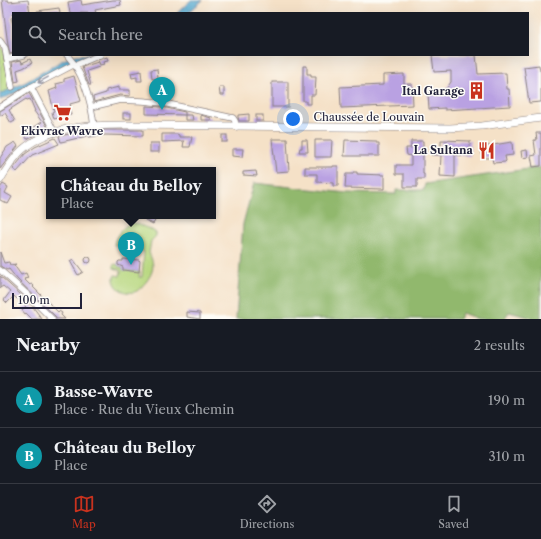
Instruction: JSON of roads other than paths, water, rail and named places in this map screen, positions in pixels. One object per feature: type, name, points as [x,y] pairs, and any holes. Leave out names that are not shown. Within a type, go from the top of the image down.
[{"type":"main road","name":"Chaussée de Louvain","points":[[0,180],[14,159],[22,150],[33,142],[55,133],[82,127],[450,128],[482,126],[541,118]]},
{"type":"street","points":[[0,41],[5,48],[8,59],[12,87]]},
{"type":"street","points":[[8,59],[20,56]]},
{"type":"street","points":[[68,56],[75,64],[83,80],[91,107],[94,126]]},
{"type":"street","points":[[0,107],[31,87],[75,64],[97,56]]},
{"type":"street","points":[[31,87],[55,133]]},
{"type":"street","points":[[91,107],[120,100],[163,103],[232,118],[235,121],[236,127]]},
{"type":"street","points":[[0,270],[52,319]]},
{"type":"water","points":[[191,0],[203,0],[189,12],[178,12]]},
{"type":"water","points":[[73,56],[92,56],[67,64],[31,86],[0,100],[0,94],[26,82],[63,60]]},
{"type":"place","name":"Ital Garage","points":[[477,91]]},
{"type":"place","name":"Basse-Wavre","points":[[162,110]]},
{"type":"place","name":"Ekivrac Wavre","points":[[62,113]]},
{"type":"place","name":"La Sultana","points":[[486,150]]},
{"type":"place","name":"Château du Belloy","points":[[131,265]]}]
